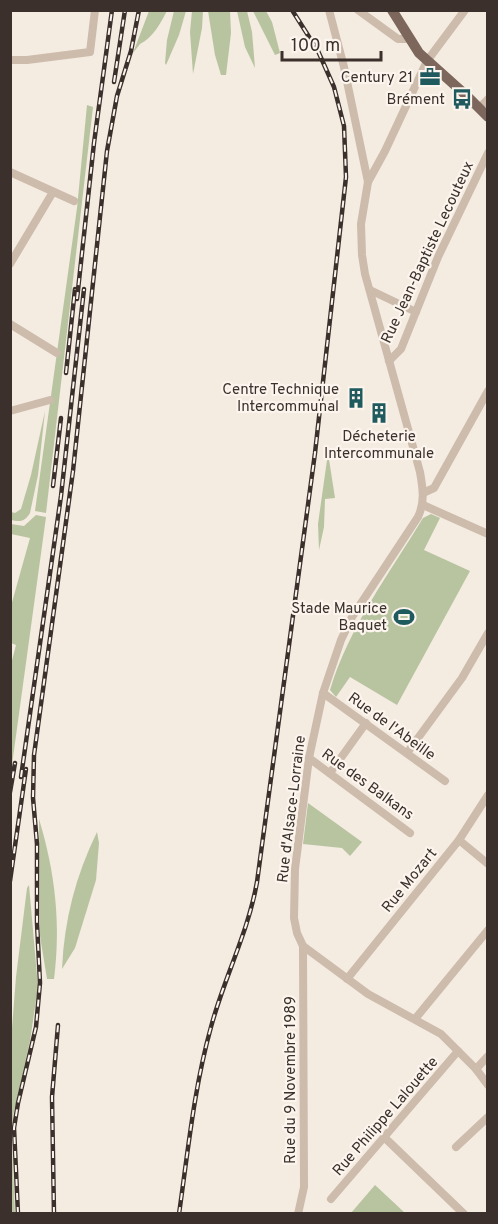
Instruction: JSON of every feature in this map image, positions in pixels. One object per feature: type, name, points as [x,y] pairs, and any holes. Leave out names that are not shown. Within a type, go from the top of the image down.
[{"type":"main road","points":[[392,10],[419,54],[488,117]]},
{"type":"street","points":[[10,60],[90,52],[95,10]]},
{"type":"street","points":[[329,10],[368,182]]},
{"type":"street","points":[[358,10],[398,39],[410,39]]},
{"type":"street","points":[[465,10],[427,61],[368,182],[362,211],[361,238],[362,255],[370,290],[420,472],[423,505],[488,534]]},
{"type":"street","points":[[479,108],[488,99]]},
{"type":"street","name":"Rue Jean-Baptiste Lecouteux","points":[[389,361],[401,349],[438,257],[488,153]]},
{"type":"street","points":[[10,172],[74,201]]},
{"type":"street","points":[[10,264],[53,192]]},
{"type":"street","points":[[370,290],[416,312]]},
{"type":"street","points":[[10,324],[57,353]]},
{"type":"street","points":[[423,493],[434,488],[488,391]]},
{"type":"street","points":[[10,411],[50,400]]},
{"type":"street","name":"Rue d'Alsace-Lorraine","points":[[303,946],[295,926],[295,869],[309,758],[323,693],[341,640],[352,617],[418,517],[423,505]]},
{"type":"street","points":[[408,753],[462,678],[488,633]]},
{"type":"street","name":"Rue de l'Abeille","points":[[323,693],[445,781]]},
{"type":"street","points":[[330,773],[366,723]]},
{"type":"street","name":"Rue des Balkans","points":[[309,758],[410,833]]},
{"type":"street","name":"Rue Mozart","points":[[347,979],[459,840],[488,795]]},
{"type":"street","points":[[459,840],[488,864]]},
{"type":"street","points":[[415,1019],[488,930]]},
{"type":"street","points":[[303,946],[368,994],[441,1034],[476,1069],[488,1085]]},
{"type":"street","name":"Rue du 9 Novembre 1989","points":[[298,1214],[304,1187],[303,946]]},
{"type":"street","name":"Rue Philippe Lalouette","points":[[331,1199],[458,1051]]},
{"type":"street","points":[[476,1069],[488,1056]]},
{"type":"street","points":[[456,1147],[488,1117]]},
{"type":"street","points":[[384,1137],[464,1214]]},
{"type":"green space","points":[[149,11],[167,11],[153,34],[133,53]]},
{"type":"green space","points":[[174,11],[186,11],[166,65],[167,40]]},
{"type":"green space","points":[[192,11],[203,11],[193,74],[190,32]]},
{"type":"green space","points":[[208,11],[230,11],[231,33],[226,75],[221,75],[215,55]]},
{"type":"green space","points":[[237,11],[247,11],[252,32],[255,68],[245,47]]},
{"type":"green space","points":[[253,11],[266,11],[272,22],[280,53],[275,55]]},
{"type":"green space","points":[[87,105],[93,107],[46,513],[35,511],[77,208]]},
{"type":"green space","points":[[45,411],[38,475],[30,513],[22,521],[11,520],[11,512],[15,513],[21,509]]},
{"type":"green space","points":[[328,453],[335,498],[325,499],[324,527],[319,550],[318,524]]},
{"type":"green space","name":"Stade Maurice Baquet","points":[[431,514],[440,518],[424,550],[470,571],[397,705],[350,677],[336,697],[330,690],[348,644],[384,580],[423,518]]},
{"type":"green space","points":[[36,515],[46,517],[11,772],[10,668],[16,645],[11,643],[11,606],[30,538],[11,534],[11,524],[24,526]]},
{"type":"green space","points":[[308,803],[362,842],[350,856],[342,848],[303,844]]},
{"type":"green space","points":[[39,819],[53,878],[57,918],[54,979],[47,979],[40,936]]},
{"type":"green space","points":[[97,832],[99,843],[96,880],[75,948],[62,969],[65,933],[72,898]]},
{"type":"green space","points":[[29,885],[38,987],[30,1041],[13,1116],[15,1213],[11,1213],[11,1041],[16,977]]},
{"type":"green space","points":[[375,1185],[405,1213],[351,1213]]},
{"type":"railway","points":[[77,299],[94,143],[112,10]]},
{"type":"railway","points":[[114,82],[125,10]]},
{"type":"railway","points":[[18,1214],[14,1128],[36,1027],[40,983],[37,844],[33,798],[34,755],[73,471],[107,151],[117,96],[131,51],[139,10]]},
{"type":"railway","points":[[179,1214],[192,1120],[205,1050],[216,1009],[248,919],[257,882],[315,453],[346,177],[344,126],[334,87],[318,51],[292,10]]},
{"type":"railway","points":[[66,373],[75,289]]},
{"type":"railway","points":[[21,777],[61,496],[84,289]]},
{"type":"railway","points":[[53,486],[61,418]]},
{"type":"railway","points":[[10,792],[15,763]]},
{"type":"railway","points":[[10,881],[26,769]]},
{"type":"railway","points":[[54,1214],[52,1097],[58,1025]]},
{"type":"place","name":"Century 21","points":[[430,77]]},
{"type":"place","name":"Brément","points":[[462,99]]},
{"type":"place","name":"Centre Technique Intercommunal","points":[[356,398]]},
{"type":"place","name":"Décheterie Intercommunale","points":[[379,413]]},
{"type":"place","name":"Stade Maurice Baquet","points":[[404,617]]}]
